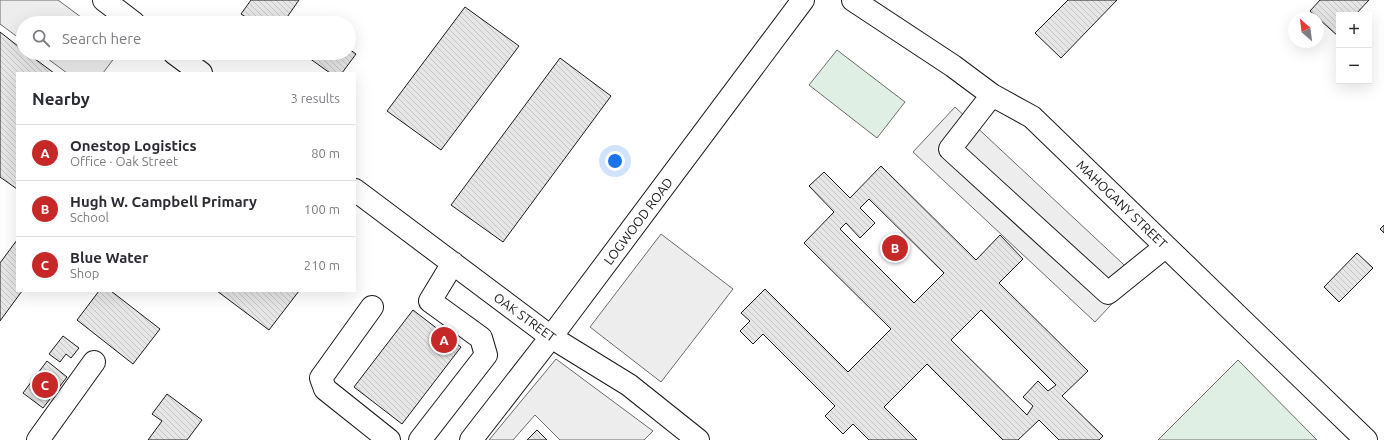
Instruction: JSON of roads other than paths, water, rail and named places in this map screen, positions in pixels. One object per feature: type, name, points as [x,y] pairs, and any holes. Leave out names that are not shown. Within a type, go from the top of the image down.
[{"type":"street","points":[[104,0],[125,16]]},
{"type":"street","name":"LOGWOOD ROAD","points":[[471,440],[551,337],[804,0]]},
{"type":"street","name":"MAHOGANY STREET","points":[[853,0],[953,66],[992,95],[1032,117],[1366,440]]},
{"type":"street","points":[[183,60],[200,72]]},
{"type":"street","points":[[992,95],[950,149],[1108,293],[1165,247]]},
{"type":"street","name":"OAK STREET","points":[[356,191],[551,337],[629,385],[698,440]]},
{"type":"street","points":[[420,440],[486,355],[481,338],[430,301],[453,264]]},
{"type":"street","points":[[372,307],[321,378],[325,389],[389,440]]},
{"type":"street","points":[[38,440],[94,362]]},
{"type":"place","name":"Hugh W. Campbell Primary","points":[[895,248]]},
{"type":"place","name":"Onestop Logistics","points":[[444,340]]},
{"type":"place","name":"Blue Water","points":[[45,385]]}]
